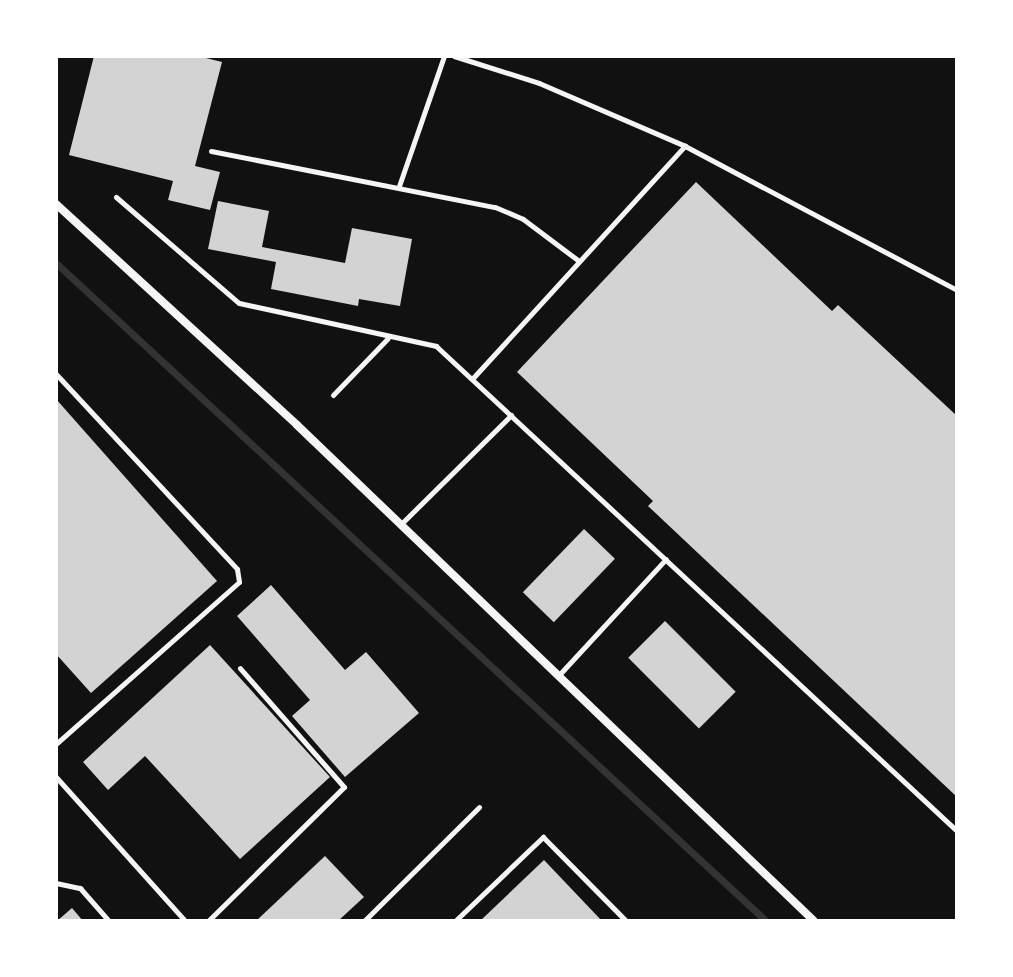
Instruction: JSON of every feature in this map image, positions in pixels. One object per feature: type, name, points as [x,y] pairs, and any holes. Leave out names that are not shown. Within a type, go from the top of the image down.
[{"type":"street","points":[[56,204],[401,524],[814,921]]},
{"type":"lane","points":[[399,186],[444,56]]},
{"type":"lane","points":[[454,56],[539,83],[685,146],[957,290]]},
{"type":"lane","points":[[472,379],[685,146]]},
{"type":"lane","points":[[211,151],[495,207],[523,219],[579,261]]},
{"type":"lane","points":[[116,197],[239,303],[436,346],[957,831]]},
{"type":"lane","points":[[333,395],[388,337]]},
{"type":"lane","points":[[56,374],[237,569],[239,582],[56,744]]},
{"type":"lane","points":[[401,524],[511,415]]},
{"type":"lane","points":[[558,677],[666,559]]},
{"type":"lane","points":[[208,921],[344,787],[240,668]]},
{"type":"lane","points":[[56,777],[185,921]]},
{"type":"lane","points":[[364,921],[479,807]]},
{"type":"lane","points":[[455,921],[543,837],[626,921]]},
{"type":"lane","points":[[56,883],[80,888],[109,921]]},
{"type":"building","points":[[94,56],[198,56],[222,62],[195,166],[220,172],[210,210],[168,200],[173,181],[69,155]]},
{"type":"building","points":[[696,182],[832,311],[838,305],[957,416],[957,797],[648,506],[653,501],[517,372]]},
{"type":"building","points":[[218,201],[269,211],[262,247],[345,263],[352,228],[412,239],[400,306],[359,299],[358,306],[271,289],[276,262],[208,249]]},
{"type":"building","points":[[56,399],[217,581],[91,693],[56,654]]},
{"type":"building","points":[[584,529],[615,559],[554,622],[523,592]]},
{"type":"building","points":[[271,585],[345,670],[366,652],[419,713],[345,777],[292,716],[310,700],[237,616]]},
{"type":"building","points":[[665,621],[736,692],[699,728],[628,658]]},
{"type":"building","points":[[210,645],[330,777],[240,859],[145,756],[108,790],[83,762]]},
{"type":"building","points":[[325,856],[364,897],[338,921],[256,921]]},
{"type":"building","points":[[544,860],[602,921],[480,921]]},
{"type":"building","points":[[72,908],[83,921],[57,921]]},
{"type":"waterway","points":[[56,263],[766,921]]}]
